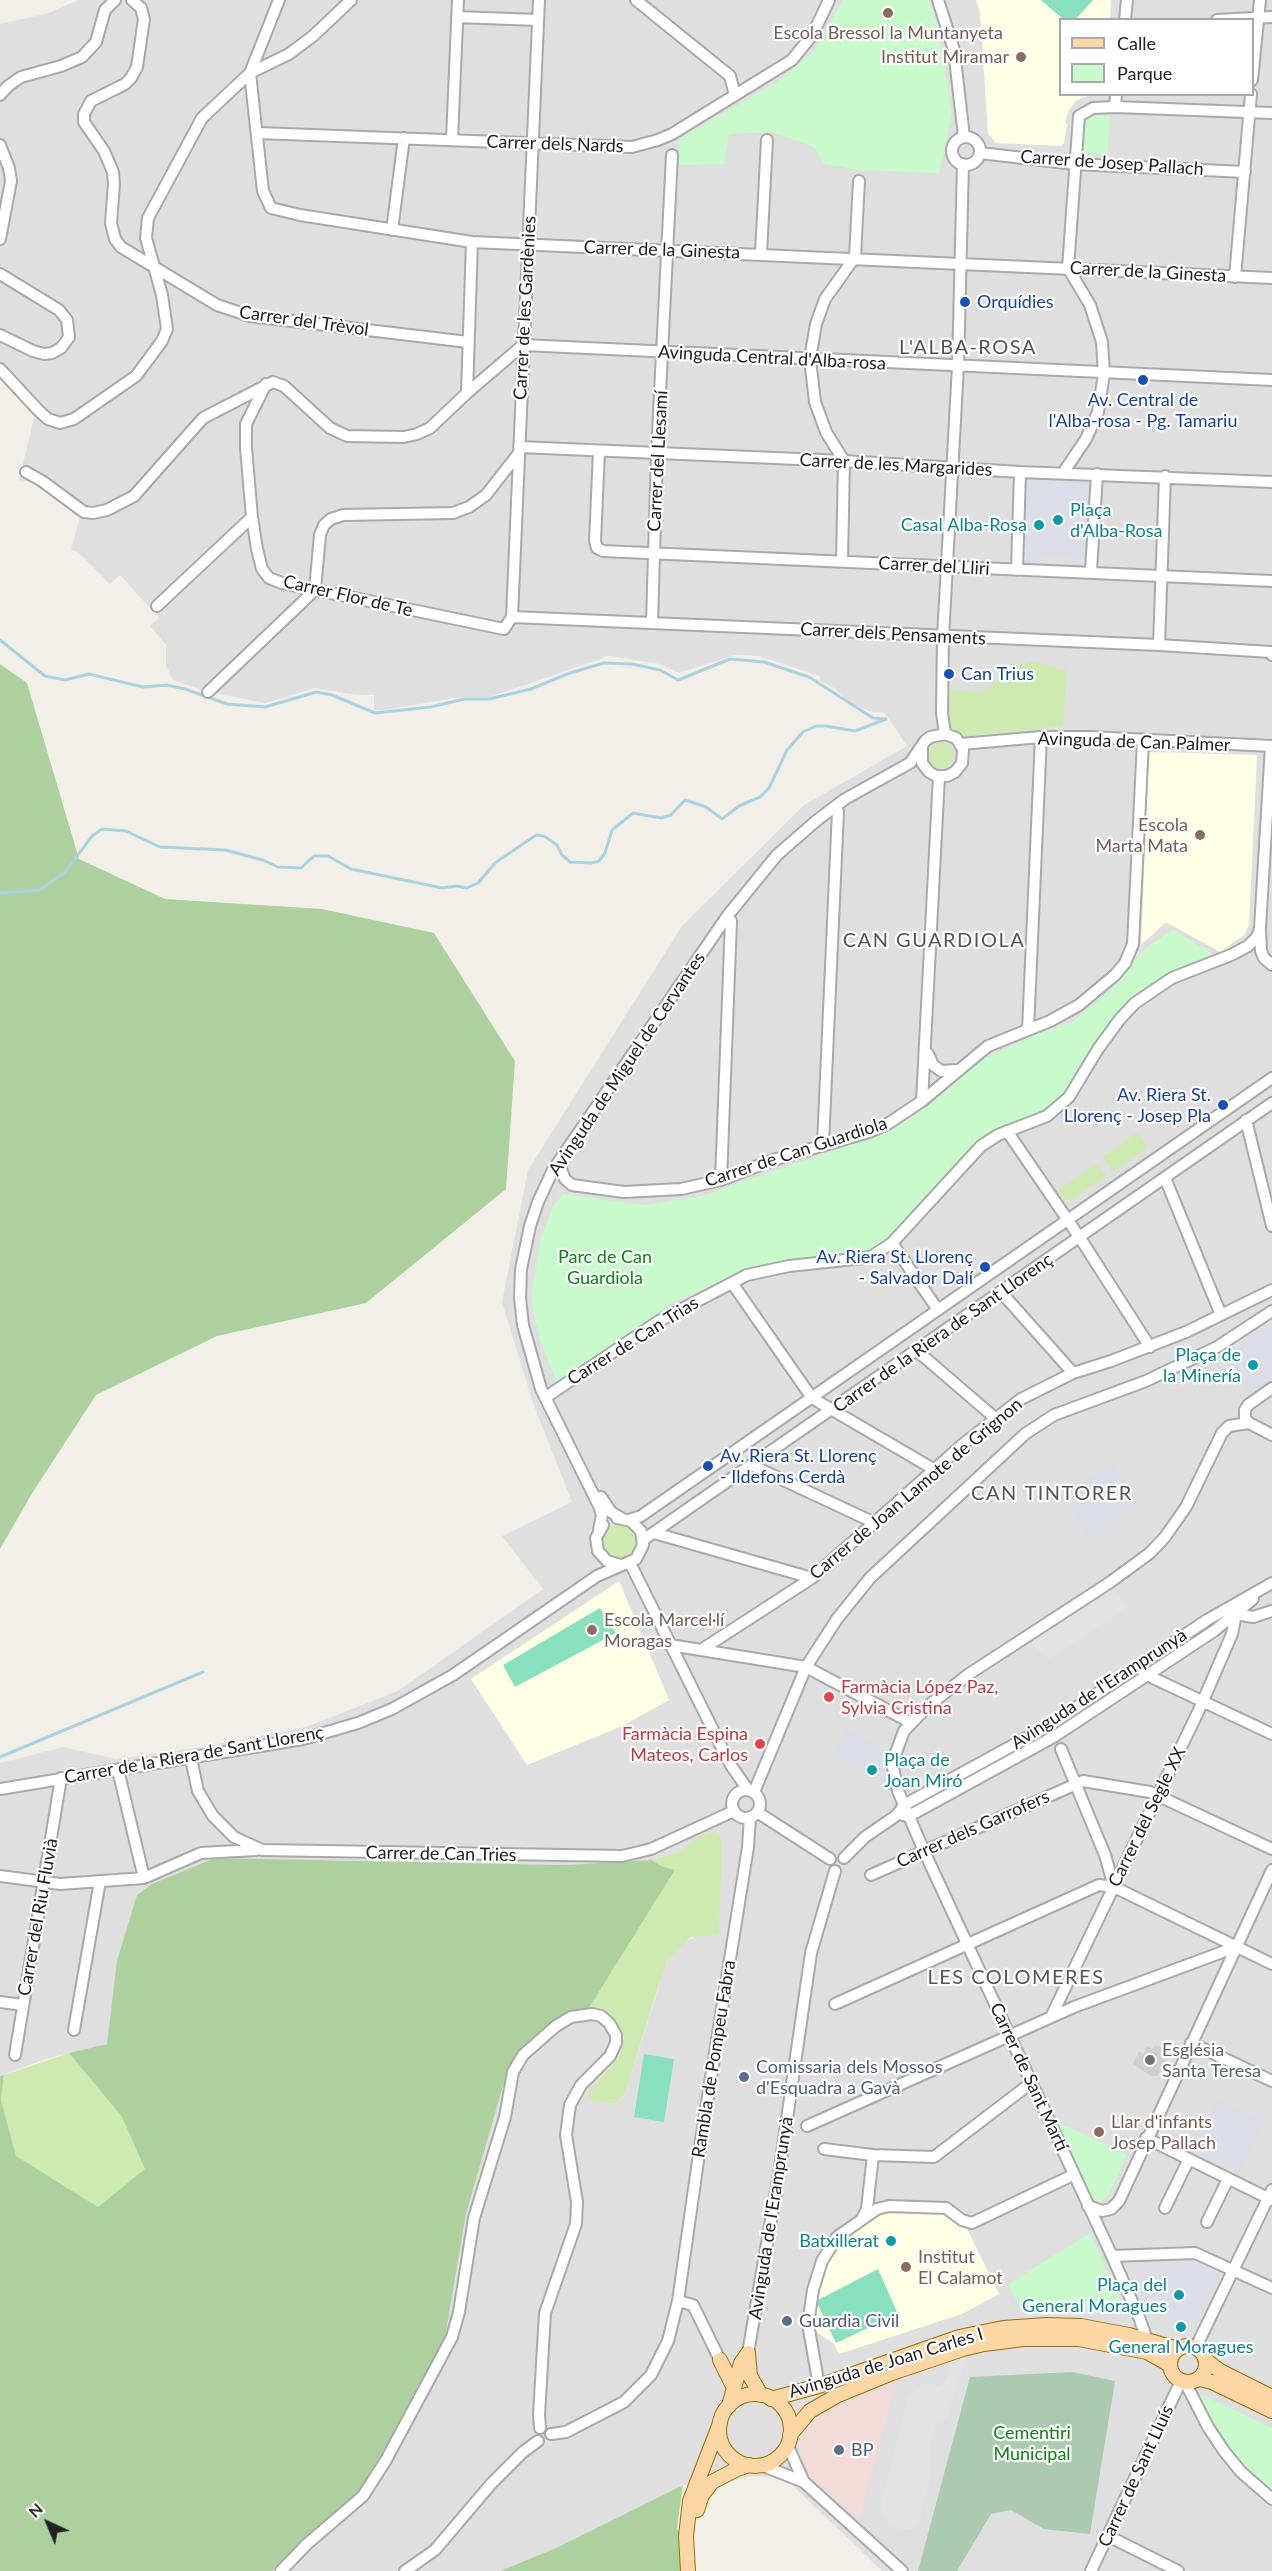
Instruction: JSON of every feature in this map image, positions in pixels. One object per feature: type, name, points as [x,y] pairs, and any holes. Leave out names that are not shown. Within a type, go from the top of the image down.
[{"type":"main road","name":"Avinguda de Joan Carles I","points":[[766,2397],[819,2386],[959,2337],[1003,2328],[1046,2325],[1081,2326],[1178,2349]]},
{"type":"main road","name":"Avinguda de Joan Carles I","points":[[789,2440],[810,2411],[838,2395],[892,2373],[984,2344],[1023,2339],[1079,2339],[1147,2352],[1170,2365]]},
{"type":"main road","points":[[1272,2397],[1220,2371],[1207,2361],[1202,2351],[1196,2347],[1188,2345],[1173,2354],[1170,2365],[1172,2372],[1188,2381],[1212,2382],[1272,2411]]},
{"type":"main road","points":[[720,2360],[730,2364],[745,2358]]},
{"type":"main road","points":[[688,2571],[686,2536],[690,2501],[720,2423],[729,2406],[745,2358]]},
{"type":"main road","points":[[695,2571],[694,2522],[702,2495],[712,2482],[721,2476],[777,2458],[789,2440],[786,2414],[766,2397],[750,2376],[745,2358]]},
{"type":"main road","points":[[720,2360],[734,2388]]},
{"type":"main road","points":[[1188,2381],[1206,2370],[1207,2361]]},
{"type":"main road","points":[[729,2406],[744,2396],[766,2397]]},
{"type":"main road","points":[[720,2423],[720,2436],[724,2449],[733,2458],[755,2465]]},
{"type":"street","points":[[0,95],[21,77],[61,66],[82,57],[96,42],[103,15],[115,0]]},
{"type":"street","name":"Carrer de la Ginesta","points":[[279,0],[250,73],[263,191],[271,208],[300,215],[472,242],[761,253],[1272,278]]},
{"type":"street","points":[[0,369],[48,418],[60,423],[75,419],[136,376],[162,341],[166,329],[166,317],[146,238],[148,218],[202,118],[250,73],[289,54],[313,36],[351,0]]},
{"type":"street","points":[[452,140],[458,0]]},
{"type":"street","name":"Carrer de les Gardènies","points":[[512,617],[539,0]]},
{"type":"street","points":[[636,0],[730,76],[735,95]]},
{"type":"street","name":"Carrer dels Nards","points":[[258,133],[632,147],[658,140],[792,60],[813,34],[829,0]]},
{"type":"street","points":[[938,0],[954,50],[964,137]]},
{"type":"street","points":[[1125,18],[1127,0]]},
{"type":"street","points":[[1254,62],[1260,0]]},
{"type":"street","name":"Carrer del Trèvol","points":[[134,1],[141,8],[144,19],[137,67],[125,84],[91,101],[86,106],[84,122],[104,151],[113,172],[111,223],[115,239],[129,254],[154,266],[217,305],[250,316],[468,342]]},
{"type":"street","points":[[457,17],[538,20]]},
{"type":"street","points":[[1254,18],[1272,17]]},
{"type":"street","points":[[1115,107],[1116,96]]},
{"type":"street","points":[[1235,277],[1251,96]]},
{"type":"street","points":[[1063,473],[1086,439],[1098,412],[1104,374],[1102,342],[1090,305],[1068,268],[1079,116],[1093,108],[1115,107],[1272,113]]},
{"type":"street","points":[[964,137],[976,141],[980,153],[972,163],[963,164],[956,160],[952,151],[956,142],[964,137]]},
{"type":"street","points":[[392,230],[404,138]]},
{"type":"street","points":[[761,253],[766,140]]},
{"type":"street","points":[[0,145],[9,168],[11,181],[0,239]]},
{"type":"street","name":"Carrer de Josep Pallach","points":[[980,153],[1075,164],[1245,172]]},
{"type":"street","name":"Carrer del Llesamí","points":[[652,623],[657,453],[672,155]]},
{"type":"street","points":[[945,734],[942,713],[943,637],[958,366],[963,164]]},
{"type":"street","points":[[842,561],[844,461],[826,432],[814,402],[810,359],[816,324],[825,298],[855,258],[859,181]]},
{"type":"street","points":[[467,393],[472,242]]},
{"type":"street","points":[[0,274],[59,310],[67,320],[69,337],[61,348],[44,354],[0,335]]},
{"type":"street","points":[[26,472],[42,480],[84,512],[107,510],[134,496],[203,418],[273,382],[284,386],[330,428],[347,436],[404,437],[417,434],[430,428],[523,345]]},
{"type":"street","name":"Avinguda Central d'Alba-rosa","points":[[523,345],[1104,374],[1272,380]]},
{"type":"street","name":"Carrer Flor de Te","points":[[266,384],[246,424],[246,448],[252,517],[262,569],[269,578],[282,583],[497,629],[504,629],[512,617]]},
{"type":"street","points":[[208,692],[315,590],[320,535],[324,525],[331,519],[343,515],[439,514],[461,510],[486,495],[519,450]]},
{"type":"street","name":"Carrer de les Margarides","points":[[519,450],[657,453],[1020,472],[1272,482]]},
{"type":"street","name":"Carrer del Lliri","points":[[599,451],[597,548],[603,550],[1272,581]]},
{"type":"street","points":[[1017,570],[1020,472]]},
{"type":"street","points":[[1092,571],[1097,474]]},
{"type":"street","points":[[1159,645],[1165,476]]},
{"type":"street","points":[[157,606],[252,517]]},
{"type":"street","name":"Carrer dels Pensaments","points":[[512,617],[1159,645],[1272,653]]},
{"type":"street","points":[[1272,643],[1272,653]]},
{"type":"street","points":[[945,734],[952,736],[961,744],[963,757],[958,770],[947,776],[939,776],[928,771],[922,763],[922,748],[930,737],[945,734]]},
{"type":"street","points":[[1028,1029],[1041,737]]},
{"type":"street","name":"Avinguda de Can Palmer","points":[[961,744],[1041,737],[1271,746]]},
{"type":"street","name":"Carrer de Can Guardiola","points":[[561,1169],[565,1179],[572,1185],[624,1192],[681,1189],[720,1180],[823,1144],[869,1132],[889,1123],[922,1101],[988,1046],[1057,1018],[1079,1005],[1115,975],[1131,952],[1133,944],[1143,741]]},
{"type":"street","points":[[1271,746],[1260,928],[1261,951],[1264,958],[1272,965]]},
{"type":"street","name":"Avinguda de Miguel de Cervantes","points":[[599,1530],[602,1515],[599,1506],[541,1389],[523,1324],[520,1298],[521,1269],[530,1226],[538,1202],[553,1170],[755,879],[777,855],[816,820],[853,794],[910,763],[922,748]]},
{"type":"street","name":"Avinguda de Miguel de Cervantes","points":[[625,1519],[611,1512],[604,1503],[549,1395],[534,1351],[528,1324],[526,1292],[536,1225],[548,1192],[561,1169],[731,921],[779,860],[805,836],[838,811],[906,772],[928,771]]},
{"type":"street","points":[[922,1101],[927,1048],[939,776]]},
{"type":"street","points":[[823,1144],[838,811]]},
{"type":"street","points":[[720,1180],[731,921]]},
{"type":"street","name":"Carrer de Can Trias","points":[[549,1395],[659,1321],[747,1275],[789,1266],[864,1258],[892,1244],[981,1146],[1007,1131],[1047,1116],[1069,1097],[1098,1049],[1135,1003],[1172,978],[1237,952],[1257,937],[1260,928]]},
{"type":"street","points":[[1237,952],[1249,954],[1272,971]]},
{"type":"street","points":[[927,1048],[930,1061],[936,1068],[941,1071],[957,1070]]},
{"type":"street","points":[[597,1576],[602,1567],[602,1557],[596,1543],[599,1530],[609,1521],[641,1516],[1272,1078]]},
{"type":"street","name":"Carrer de la Riera de Sant Llorenç","points":[[0,1789],[303,1739],[358,1723],[392,1709],[453,1675],[597,1576],[625,1564],[640,1554],[644,1540],[1272,1102]]},
{"type":"street","points":[[1246,1120],[1272,1226]]},
{"type":"street","points":[[1007,1131],[1080,1238],[1150,1347]]},
{"type":"street","points":[[1165,1178],[1221,1315]]},
{"type":"street","points":[[892,1244],[938,1310]]},
{"type":"street","points":[[732,1283],[812,1398],[833,1408],[935,1470]]},
{"type":"street","name":"Carrer de Joan Lamote de Grignon","points":[[701,1650],[812,1578],[995,1418],[1029,1395],[1073,1373],[1150,1347],[1272,1290]]},
{"type":"street","points":[[1001,1292],[1073,1373]]},
{"type":"street","points":[[751,1791],[806,1667],[837,1619],[870,1578],[1025,1434],[1054,1415],[1146,1381],[1217,1347],[1272,1311]]},
{"type":"street","points":[[916,1350],[995,1418]]},
{"type":"street","points":[[1272,1388],[1248,1405],[1245,1410],[1245,1418],[1249,1423],[1272,1435]]},
{"type":"street","points":[[670,1645],[806,1667],[910,1722],[969,1674],[1109,1583],[1150,1553],[1165,1537],[1186,1507],[1222,1433],[1229,1425],[1249,1423]]},
{"type":"street","points":[[751,1465],[875,1523]]},
{"type":"street","points":[[625,1519],[640,1529],[644,1540]]},
{"type":"street","points":[[654,1533],[812,1578]]},
{"type":"street","points":[[602,1557],[609,1562],[625,1564],[670,1645],[733,1768],[759,1800],[753,1815]]},
{"type":"street","name":"Avinguda de l'Eramprunyà","points":[[909,1816],[1055,1736],[1149,1675],[1236,1614],[1272,1583]]},
{"type":"street","name":"Avinguda de l'Eramprunyà","points":[[843,1858],[866,1837],[897,1815],[904,1805],[1050,1725],[1207,1620],[1272,1583]]},
{"type":"street","points":[[1236,1614],[1253,1617],[1272,1611]]},
{"type":"street","name":"Carrer del Segle XX","points":[[1051,2017],[1202,1702],[1232,1634],[1236,1614]]},
{"type":"street","points":[[1138,1668],[1202,1702],[1272,1734]]},
{"type":"street","name":"Carrer de Sant Martí","points":[[910,1722],[898,1744],[892,1763],[895,1781],[904,1805],[1112,2256],[1147,2340]]},
{"type":"street","points":[[1062,1749],[1105,1855],[1114,1887]]},
{"type":"street","name":"Carrer de Can Tries","points":[[191,1758],[198,1791],[213,1816],[234,1837],[262,1850],[621,1856],[651,1849],[734,1811]]},
{"type":"street","points":[[733,1768],[734,1811],[742,1817],[753,1815],[830,1859]]},
{"type":"street","points":[[118,1770],[144,1878]]},
{"type":"street","name":"Carrer del Riu Fluvià","points":[[15,2055],[61,1778]]},
{"type":"street","points":[[1076,1783],[1083,1781],[1158,1795],[1272,1849]]},
{"type":"street","name":"Carrer dels Garrofers","points":[[871,1875],[1076,1783]]},
{"type":"street","points":[[735,1795],[751,1791]]},
{"type":"street","name":"Rambla de Pompeu Fabra","points":[[551,2434],[566,2432],[624,2403],[644,2384],[655,2369],[663,2352],[678,2301],[753,1815]]},
{"type":"street","points":[[897,1815],[909,1816]]},
{"type":"street","points":[[0,1876],[44,1883],[144,1878],[201,1853],[262,1850]]},
{"type":"street","points":[[836,1855],[843,1858],[844,1868],[835,1871],[829,1866],[830,1859],[836,1855]]},
{"type":"street","points":[[1088,2206],[1102,2211],[1112,2209],[1119,2201],[1146,2138],[1272,1870]]},
{"type":"street","name":"Avinguda de l'Eramprunyà","points":[[745,2358],[779,2174],[811,1953],[835,1871]]},
{"type":"street","points":[[74,2030],[100,1881]]},
{"type":"street","points":[[835,2004],[1100,1885],[1114,1887],[1272,1964]]},
{"type":"street","points":[[807,2126],[1051,2017],[1236,1947]]},
{"type":"street","points":[[0,2002],[23,2005]]},
{"type":"street","points":[[281,2571],[307,2544],[363,2496],[386,2460],[452,2337],[459,2312],[474,2218],[505,2117],[513,2072],[523,2055],[556,2026],[571,2017],[592,2014],[601,2016],[609,2023],[616,2035],[616,2043],[610,2056],[581,2085],[570,2105],[566,2135],[577,2202],[576,2224],[545,2313],[540,2428],[535,2435],[538,2441]]},
{"type":"street","points":[[1191,2043],[1272,2081]]},
{"type":"street","points":[[824,2149],[873,2155],[934,2157],[1031,2083]]},
{"type":"street","points":[[1146,2138],[1228,2179],[1271,2196],[1196,2347]]},
{"type":"street","points":[[863,2217],[867,2209],[873,2155]]},
{"type":"street","points":[[1165,2208],[1188,2159]]},
{"type":"street","points":[[819,2386],[808,2324],[813,2290],[822,2261],[837,2237],[863,2217],[877,2209],[890,2206],[938,2206],[972,2223],[1073,2175]]},
{"type":"street","points":[[1207,2222],[1228,2179]]},
{"type":"street","points":[[1112,2256],[1195,2253],[1272,2288]]},
{"type":"street","points":[[678,2301],[693,2305],[720,2360]]},
{"type":"street","points":[[1188,2381],[1208,2427],[1224,2451],[1241,2472],[1272,2499]]},
{"type":"street","name":"Carrer de Sant Lluís","points":[[1091,2571],[1188,2381]]},
{"type":"street","points":[[405,2571],[435,2550],[491,2484],[523,2452],[538,2441],[548,2442],[551,2434],[547,2428],[540,2428]]},
{"type":"street","points":[[789,2440],[804,2482]]},
{"type":"street","points":[[755,2465],[804,2482],[902,2571]]},
{"type":"street","points":[[1108,2536],[1178,2571]]},
{"type":"shaded area","points":[[78,0],[1272,0],[1272,2571],[882,2571],[789,2482],[775,2477],[752,2476],[730,2482],[714,2490],[683,2485],[556,2548],[500,2571],[272,2571],[315,2530],[357,2495],[445,2338],[466,2214],[503,2086],[517,2052],[552,2021],[581,2009],[593,2008],[606,2012],[621,2028],[624,2042],[620,2054],[596,2083],[591,2100],[615,2104],[625,2094],[658,1989],[663,1965],[681,1944],[696,1936],[699,1838],[680,1851],[652,1860],[565,1865],[215,1858],[110,2027],[107,2044],[49,2058],[0,2076],[0,1763],[63,1747],[116,1759],[203,1747],[306,1727],[398,1691],[543,1589],[502,1536],[572,1502],[533,1403],[502,1302],[528,1170],[682,926],[804,805],[907,746],[885,713],[872,712],[853,705],[834,688],[820,681],[820,676],[759,656],[735,655],[679,673],[660,664],[609,656],[490,697],[452,698],[387,710],[374,710],[374,695],[358,695],[315,688],[265,703],[208,692],[173,680],[166,665],[166,645],[150,626],[159,618],[120,575],[110,584],[78,552],[71,550],[80,516],[34,482],[19,480],[35,414],[0,375],[0,24],[49,13]]},
{"type":"shaded area","name":"Institut Miramar","points":[[976,0],[1111,0],[1110,18],[1059,18],[1059,96],[1087,96],[1077,100],[1069,110],[1065,121],[1067,125],[1064,143],[1061,146],[996,143],[988,134],[980,12]]},
{"type":"shaded area","name":"Plaça d'Alba-Rosa","points":[[1032,479],[1094,480],[1089,566],[1080,566],[1068,555],[1039,555],[1037,564],[1029,565],[1026,562],[1024,558],[1026,484]]},
{"type":"shaded area","name":"Escola Marta Mata","points":[[1149,752],[1257,755],[1249,925],[1244,935],[1220,952],[1166,922],[1141,945]]},
{"type":"shaded area","name":"Plaça de la Minería","points":[[1272,1322],[1272,1379],[1247,1395],[1229,1352]]},
{"type":"shaded area","points":[[1112,1463],[1140,1504],[1089,1537],[1062,1495]]},
{"type":"shaded area","name":"Escola Marcel·lí Moragas","points":[[619,1581],[669,1700],[622,1726],[527,1765],[471,1679]]},
{"type":"shaded area","points":[[1113,1589],[1128,1608],[1049,1659],[1028,1642]]},
{"type":"shaded area","name":"Plaça de Joan Miró","points":[[847,1728],[885,1750],[885,1785],[833,1755]]},
{"type":"shaded area","name":"Església Santa Teresa","points":[[1155,2045],[1164,2047],[1167,2057],[1158,2076],[1151,2076],[1133,2064],[1139,2051],[1143,2054],[1147,2046],[1152,2049]]},
{"type":"shaded area","points":[[1216,2099],[1264,2121],[1239,2173],[1192,2150]]},
{"type":"shaded area","name":"Institut El Calamot","points":[[895,2210],[946,2212],[966,2227],[999,2294],[962,2314],[839,2354],[834,2344],[817,2332],[813,2322],[817,2284],[833,2251],[853,2232],[879,2215]]},
{"type":"shaded area","name":"Plaça del General Moragues","points":[[1190,2262],[1221,2274],[1197,2321],[1172,2320],[1153,2302],[1130,2266]]},
{"type":"shaded area","points":[[967,2357],[947,2418],[937,2423],[931,2441],[931,2478],[922,2506],[921,2518],[914,2529],[899,2529],[887,2521],[880,2507],[909,2394],[923,2385],[940,2386],[946,2380],[952,2360]]},
{"type":"shaded area","name":"BP","points":[[896,2384],[859,2520],[808,2473],[801,2456],[800,2443],[813,2421],[844,2404]]},
{"type":"green space","points":[[843,0],[929,0],[937,23],[952,114],[939,173],[859,170],[824,164],[814,147],[772,132],[729,134],[724,164],[679,165],[679,139],[775,83],[814,51]]},
{"type":"green space","points":[[1041,0],[1093,0],[1077,18],[1062,18]]},
{"type":"green space","points":[[1089,115],[1110,115],[1108,155],[1078,152],[1080,127]]},
{"type":"green space","points":[[1033,661],[1067,671],[1063,726],[970,736],[960,735],[949,727],[949,690],[981,692],[1010,669]]},
{"type":"green space","points":[[0,664],[27,683],[79,859],[165,899],[322,909],[434,933],[515,1061],[506,1189],[366,1303],[217,1336],[96,1395],[31,1495],[0,1549]]},
{"type":"green space","points":[[941,742],[950,746],[954,755],[950,764],[941,768],[932,764],[928,755],[932,746]]},
{"type":"green space","name":"Parc de Can Guardiola","points":[[1173,929],[1217,957],[1182,968],[1142,991],[1106,1030],[1071,1086],[1055,1102],[1039,1113],[1021,1118],[983,1139],[954,1168],[893,1238],[870,1253],[744,1272],[676,1301],[557,1383],[540,1340],[531,1300],[541,1239],[553,1206],[563,1194],[646,1205],[702,1196],[890,1131],[935,1101],[963,1069],[1028,1038],[1073,1021],[1113,988],[1141,952]]},
{"type":"green space","points":[[1137,1132],[1148,1147],[1113,1172],[1103,1157]]},
{"type":"green space","points":[[1097,1163],[1106,1176],[1067,1203],[1058,1190]]},
{"type":"green space","points":[[620,1524],[632,1529],[637,1541],[632,1553],[620,1558],[608,1553],[603,1541],[608,1529]]},
{"type":"green space","points":[[600,1608],[616,1633],[515,1687],[503,1665]]},
{"type":"green space","points":[[714,1831],[720,1836],[722,1846],[719,1935],[691,1937],[666,1961],[625,2094],[615,2104],[591,2100],[587,2097],[589,2092],[620,2055],[624,2037],[621,2028],[609,2014],[589,2008],[675,1870],[661,1866],[652,1860],[680,1851],[698,1838]]},
{"type":"green space","points":[[215,1858],[565,1865],[652,1860],[661,1866],[675,1870],[589,2008],[575,2010],[552,2021],[517,2053],[503,2086],[466,2214],[445,2338],[408,2409],[357,2495],[315,2530],[272,2571],[0,2571],[0,2076],[4,2075],[1,2100],[16,2156],[98,2207],[145,2169],[122,2117],[69,2053],[107,2044],[117,1961],[137,1895],[152,1884]]},
{"type":"green space","points":[[69,2053],[122,2117],[146,2169],[98,2207],[15,2156],[1,2100],[4,2075]]},
{"type":"green space","points":[[644,2054],[674,2059],[664,2122],[634,2117]]},
{"type":"green space","points":[[1057,2122],[1127,2154],[1110,2192],[1101,2202],[1090,2197]]},
{"type":"green space","points":[[1090,2233],[1125,2311],[1063,2303],[1019,2305],[1008,2284]]},
{"type":"green space","points":[[878,2269],[898,2314],[836,2343],[816,2301]]},
{"type":"green space","name":"Cementiri Municipal","points":[[1072,2372],[1115,2381],[1090,2534],[1044,2529],[1011,2510],[991,2514],[957,2571],[918,2571],[970,2377]]},
{"type":"green space","points":[[1200,2394],[1272,2428],[1272,2495],[1227,2451],[1197,2400]]},
{"type":"green space","points":[[683,2485],[677,2528],[695,2571],[500,2571],[556,2548]]},
{"type":"waterway","points":[[0,640],[45,676],[65,680],[89,674],[143,687],[167,685],[227,704],[265,707],[316,692],[332,695],[375,713],[430,707],[465,699],[489,699],[531,689],[567,674],[604,663],[632,664],[660,670],[678,680],[730,659],[764,662],[809,677],[873,718],[884,719]]},
{"type":"waterway","points":[[0,893],[40,890],[66,871],[92,836],[102,829],[126,831],[160,847],[225,850],[263,860],[278,867],[301,868],[314,856],[328,856],[351,869],[442,888],[457,886],[467,888],[478,883],[495,863],[536,835],[544,836],[557,845],[562,855],[570,862],[591,863],[599,861],[605,853],[612,830],[633,813],[661,818],[671,815],[685,800],[706,807],[722,819],[739,806],[760,797],[769,788],[787,750],[803,732],[816,726],[855,731],[886,719]]},
{"type":"waterway","points":[[0,1757],[203,1672]]},
{"type":"place","name":"Escola Bressol la Muntanyeta","points":[[888,13]]},
{"type":"place","name":"Institut Miramar","points":[[1021,57]]},
{"type":"place","name":"Orquídies","points":[[965,302]]},
{"type":"place","name":"Av. Central de l'Alba-rosa - Pg. Tamariu","points":[[1143,380]]},
{"type":"place","name":"Plaça d'Alba-Rosa","points":[[1058,520]]},
{"type":"place","name":"Casal Alba-Rosa","points":[[1039,525]]},
{"type":"place","name":"Can Trius","points":[[949,674]]},
{"type":"place","name":"Escola Marta Mata","points":[[1200,835]]},
{"type":"place","name":"Av. Riera St. Llorenç - Josep Pla","points":[[1223,1105]]},
{"type":"place","name":"Av. Riera St. Llorenç - Salvador Dalí","points":[[985,1267]]},
{"type":"place","name":"Plaça de la Minería","points":[[1253,1365]]},
{"type":"place","name":"Av. Riera St. Llorenç - Ildefons Cerdà","points":[[708,1466]]},
{"type":"place","name":"Escola Marcel·lí Moragas","points":[[592,1630]]},
{"type":"place","name":"Farmàcia López Paz, Sylvia Cristina","points":[[829,1697]]},
{"type":"place","name":"Farmàcia Espina Mateos, Carlos","points":[[760,1744]]},
{"type":"place","name":"Plaça de Joan Miró","points":[[872,1770]]},
{"type":"place","name":"Església Santa Teresa","points":[[1150,2060]]},
{"type":"place","name":"Comissaria dels Mossos d'Esquadra a Gavà","points":[[744,2077]]},
{"type":"place","name":"Llar d'infants Josep Pallach","points":[[1099,2132]]},
{"type":"place","name":"Batxillerat","points":[[891,2241]]},
{"type":"place","name":"Institut El Calamot","points":[[906,2267]]},
{"type":"place","name":"Plaça del General Moragues","points":[[1179,2295]]},
{"type":"place","name":"Guardia Civil","points":[[787,2321]]},
{"type":"place","name":"General Moragues","points":[[1181,2327]]},
{"type":"place","name":"BP","points":[[839,2450]]},
{"type":"district","name":"L'ALBA-ROSA","points":[[968,348]]},
{"type":"district","name":"CAN GUARDIOLA","points":[[934,941]]},
{"type":"district","name":"CAN TINTORER","points":[[1052,1494]]},
{"type":"district","name":"LES COLOMERES","points":[[1016,1978]]}]
